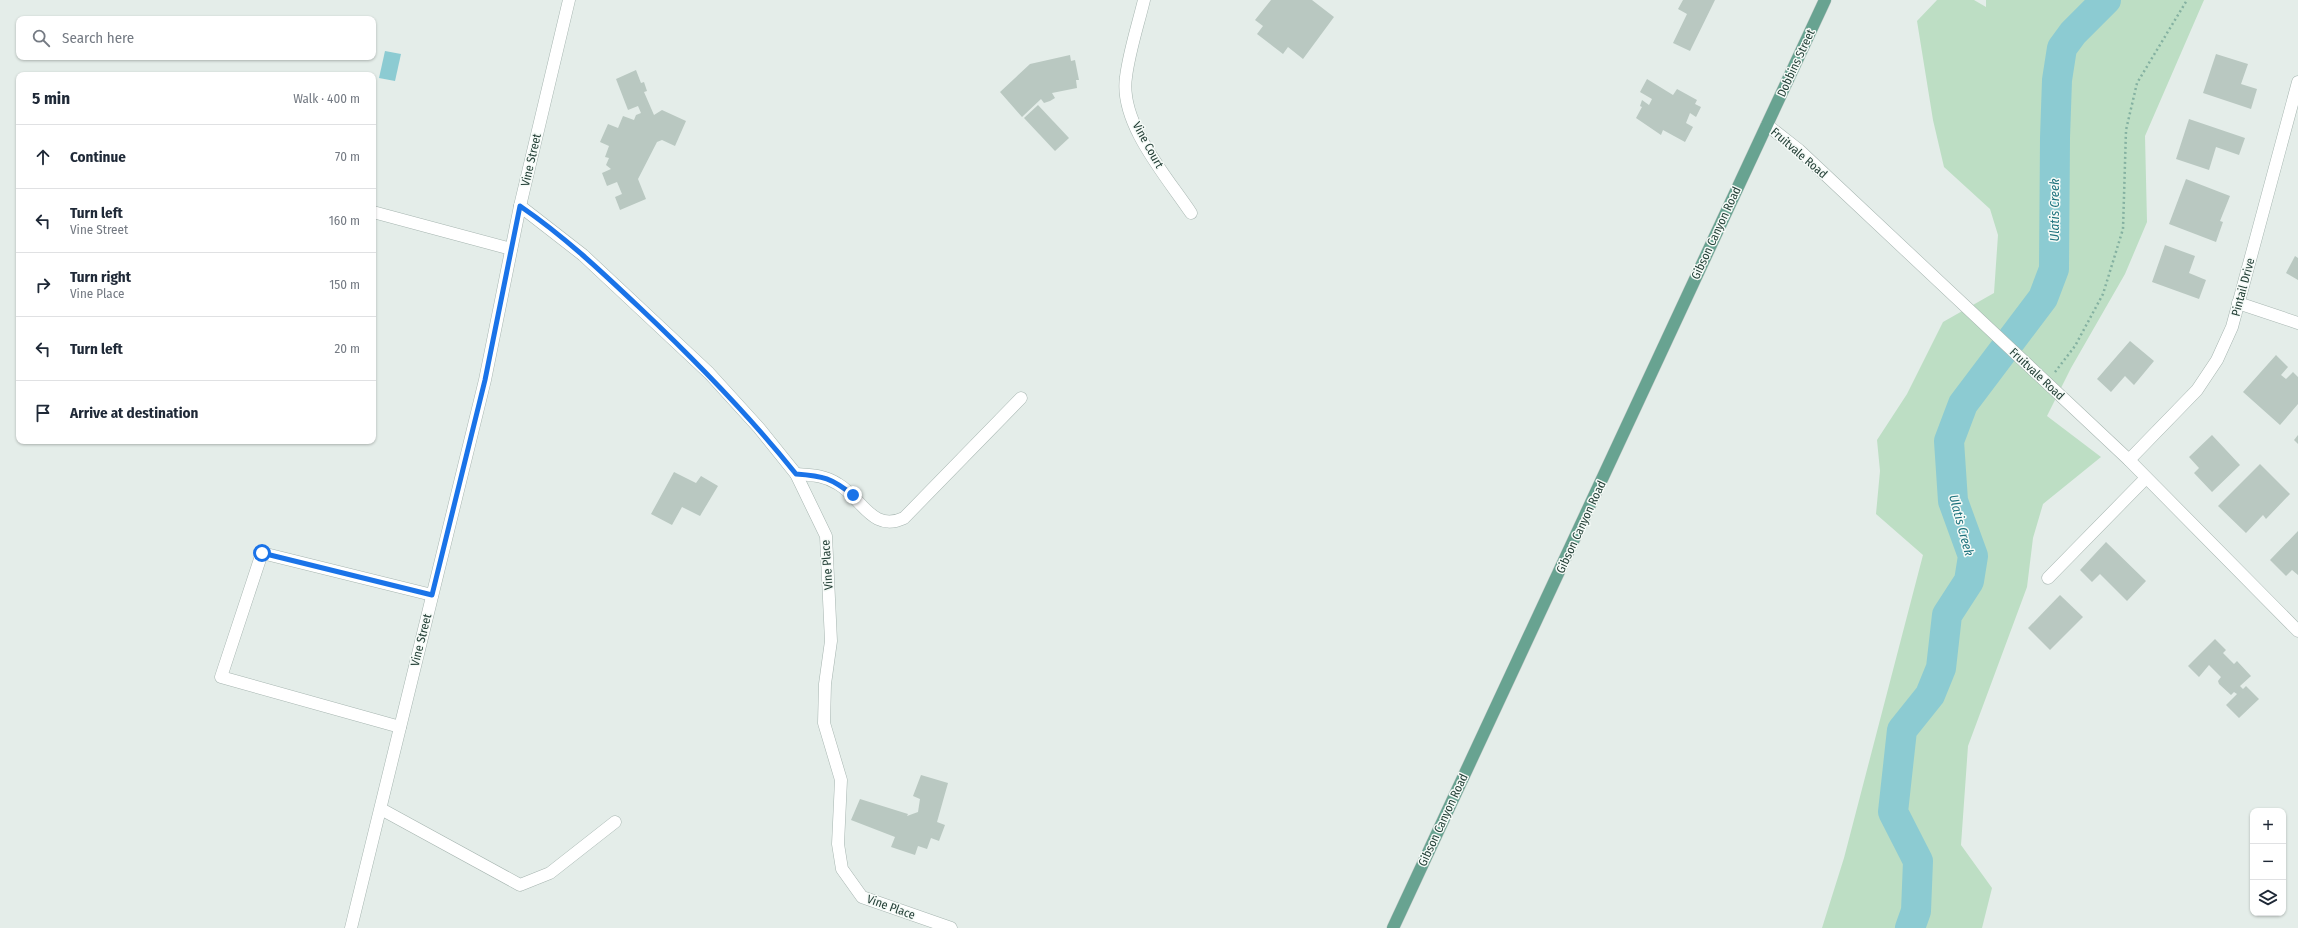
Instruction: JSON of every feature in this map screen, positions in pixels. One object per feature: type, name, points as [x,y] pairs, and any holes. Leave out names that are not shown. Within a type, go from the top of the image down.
[{"type":"main road","name":"Dobbins Street","points":[[1767,126],[1826,0]]},
{"type":"main road","name":"Gibson Canyon Road","points":[[1393,928],[1767,126]]},
{"type":"street","name":"Vine Street","points":[[351,928],[485,380],[520,206],[569,0]]},
{"type":"street","name":"Vine Court","points":[[1144,0],[1126,78],[1126,98],[1136,127],[1153,158],[1191,213]]},
{"type":"street","name":"Pintail Drive","points":[[2129,460],[2201,384],[2217,360],[2232,327],[2294,110],[2298,82]]},
{"type":"street","name":"Fruitvale Road","points":[[1767,126],[1799,150],[2129,460],[2298,631]]},
{"type":"street","name":"Vine Place","points":[[520,206],[583,255],[709,373],[759,428],[796,474],[826,536],[831,641],[826,684],[824,723],[841,780],[838,844],[842,869],[862,897],[951,928]]},
{"type":"street","points":[[376,213],[511,249]]},
{"type":"street","points":[[2238,303],[2298,323]]},
{"type":"street","points":[[796,474],[821,476],[838,484],[853,495],[875,518],[884,523],[898,521],[904,518],[1021,398]]},
{"type":"street","points":[[2048,578],[2146,478]]},
{"type":"street","points":[[400,727],[221,677],[262,553],[432,595]]},
{"type":"street","points":[[381,808],[520,885],[550,873],[614,822]]},
{"type":"path","points":[[2047,383],[2075,346],[2103,294],[2123,229],[2126,130],[2137,83],[2187,0]]},
{"type":"green space","points":[[1937,0],[1974,0],[1986,7],[1986,0],[2204,0],[2145,136],[2147,222],[2125,274],[2071,368],[2047,416],[2101,457],[2043,504],[2033,538],[2027,587],[1968,746],[1961,845],[1992,888],[1982,928],[1822,928],[1844,858],[1923,555],[1876,514],[1880,471],[1877,440],[1907,394],[1943,322],[1994,293],[1998,235],[1990,209],[1944,167],[1933,120],[1917,21]]},
{"type":"water","points":[[385,51],[401,54],[395,81],[379,78]]},
{"type":"building","points":[[1271,0],[1312,0],[1334,17],[1303,59],[1288,47],[1283,54],[1257,34],[1263,26],[1255,20]]},
{"type":"building","points":[[1683,0],[1715,0],[1690,51],[1673,43],[1687,14],[1678,9]]},
{"type":"building","points":[[2216,54],[2248,64],[2241,84],[2257,89],[2251,109],[2203,93]]},
{"type":"building","points":[[1070,55],[1071,61],[1075,60],[1079,80],[1076,80],[1077,88],[1052,93],[1055,98],[1044,103],[1041,99],[1022,117],[1000,92],[1030,64]]},
{"type":"building","points":[[636,70],[641,83],[644,82],[647,91],[644,92],[654,115],[662,110],[686,121],[675,146],[662,140],[657,142],[638,179],[646,199],[620,210],[615,197],[622,194],[617,182],[607,186],[602,173],[611,169],[606,165],[609,158],[605,157],[609,146],[600,142],[608,124],[618,128],[623,116],[634,120],[636,115],[641,113],[638,106],[628,110],[616,79]]},
{"type":"building","points":[[1647,79],[1673,95],[1677,89],[1697,100],[1695,104],[1701,107],[1696,117],[1690,113],[1686,123],[1693,127],[1685,142],[1663,130],[1661,135],[1636,118],[1642,107],[1640,106],[1642,100],[1649,105],[1652,99],[1640,92]]},
{"type":"building","points":[[1038,105],[1069,138],[1055,151],[1024,118]]},
{"type":"building","points":[[2189,119],[2245,138],[2239,155],[2216,147],[2209,170],[2176,159]]},
{"type":"building","points":[[2186,179],[2230,196],[2220,221],[2223,222],[2216,242],[2169,224]]},
{"type":"building","points":[[2165,245],[2195,256],[2189,273],[2206,280],[2199,299],[2152,282]]},
{"type":"building","points":[[2295,256],[2298,258],[2298,280],[2286,273]]},
{"type":"building","points":[[2130,341],[2154,361],[2134,385],[2125,376],[2111,392],[2097,379]]},
{"type":"building","points":[[2276,355],[2288,367],[2281,375],[2286,379],[2293,372],[2298,377],[2298,404],[2280,425],[2243,392]]},
{"type":"building","points":[[2212,435],[2240,465],[2212,492],[2194,473],[2199,468],[2189,457]]},
{"type":"building","points":[[2298,435],[2298,444],[2294,440]]},
{"type":"building","points":[[2260,464],[2290,494],[2266,519],[2263,515],[2246,533],[2218,506]]},
{"type":"building","points":[[674,472],[696,483],[701,476],[718,486],[700,516],[682,507],[672,525],[651,514]]},
{"type":"building","points":[[2298,531],[2298,575],[2292,570],[2286,576],[2270,560]]},
{"type":"building","points":[[2106,542],[2146,581],[2127,601],[2100,574],[2092,582],[2080,570]]},
{"type":"building","points":[[2060,595],[2083,617],[2050,650],[2028,628]]},
{"type":"building","points":[[2215,639],[2226,650],[2223,653],[2234,664],[2237,661],[2251,676],[2240,686],[2243,689],[2246,686],[2259,699],[2239,718],[2226,705],[2237,694],[2234,692],[2231,695],[2219,684],[2218,681],[2221,677],[2209,665],[2199,677],[2188,666]]},
{"type":"building","points":[[921,775],[948,783],[937,822],[945,825],[939,841],[931,838],[927,849],[918,846],[915,855],[891,847],[895,837],[851,820],[860,799],[908,814],[907,816],[918,812],[920,799],[913,796]]},
{"type":"waterway","name":"Ulatis Creek","points":[[1910,928],[1916,911],[1918,861],[1893,812],[1902,730],[1930,695],[1941,668],[1947,615],[1969,581],[1973,556],[1953,501],[1949,441],[1963,404],[2043,298],[2054,269],[2057,80],[2062,48],[2073,33],[2106,0]]},
{"type":"route","points":[[262,553],[432,595],[485,380],[520,206],[540,219],[583,255],[709,373],[759,428],[796,474],[821,476],[838,484],[853,495]]}]
